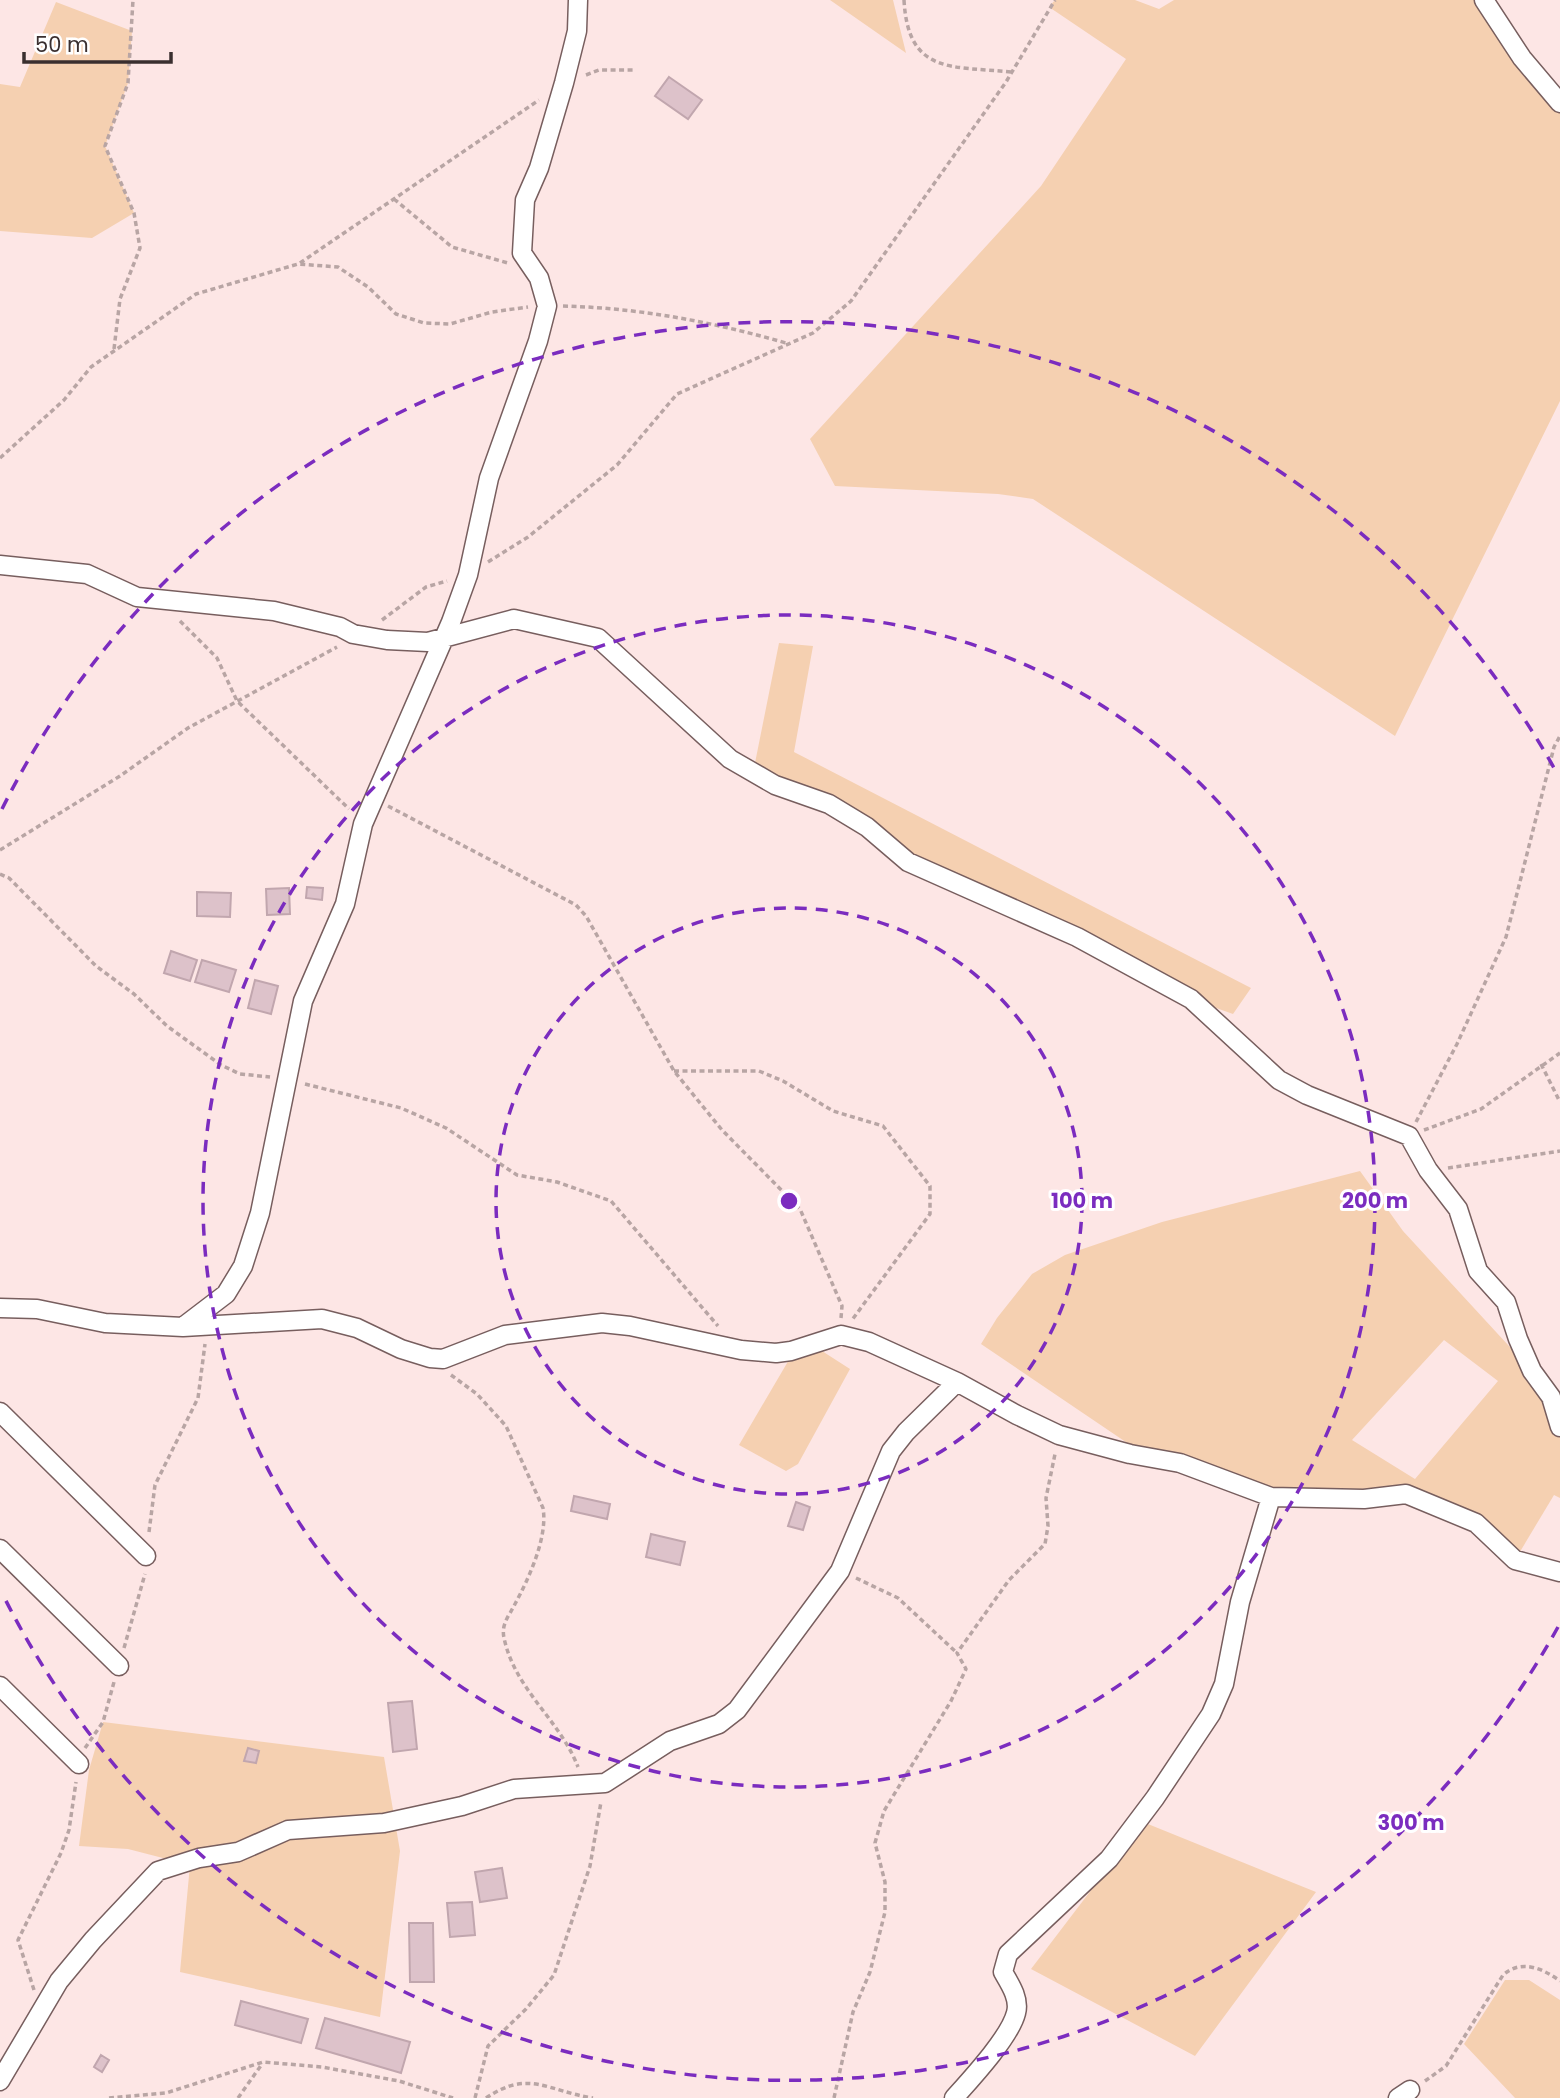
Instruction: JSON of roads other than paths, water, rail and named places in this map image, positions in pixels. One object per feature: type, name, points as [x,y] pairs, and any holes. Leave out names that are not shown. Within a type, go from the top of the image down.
[{"type":"street","points":[[183,1328],[226,1294],[243,1266],[260,1213],[303,1000],[345,904],[363,824],[444,638],[468,575],[489,478],[538,341],[545,305],[539,278],[522,253],[525,200],[539,168],[578,31],[578,0]]},
{"type":"street","points":[[1484,0],[1522,58],[1560,103]]},
{"type":"street","points":[[0,565],[86,574],[137,597],[192,605],[264,610],[340,627],[353,635],[428,642],[478,626],[514,619],[544,623],[598,638],[696,732],[730,759],[775,785],[830,804],[867,827],[908,862],[1077,937],[1191,999],[1279,1080],[1409,1136],[1428,1170],[1458,1209],[1478,1271],[1506,1302],[1518,1339],[1532,1371],[1551,1397],[1560,1427]]},
{"type":"street","points":[[0,1308],[37,1309],[105,1324],[183,1328],[322,1319],[357,1328],[401,1349],[430,1359],[443,1359],[505,1335],[602,1323],[630,1326],[741,1350],[776,1353],[791,1352],[841,1335],[869,1342],[957,1382],[1017,1415],[1059,1434],[1130,1454],[1181,1463],[1271,1497],[1364,1499],[1406,1494],[1476,1523],[1515,1560],[1560,1572]]},
{"type":"street","points":[[0,2081],[59,1982],[93,1940],[158,1871],[199,1858],[238,1852],[288,1830],[384,1823],[462,1806],[514,1789],[606,1783],[670,1741],[719,1724],[737,1710],[840,1571],[891,1451],[906,1432],[957,1382]]},
{"type":"street","points":[[0,1412],[146,1556]]},
{"type":"street","points":[[954,2098],[981,2068],[1016,2012],[1014,1993],[1003,1972],[1008,1954],[1109,1859],[1155,1798],[1211,1714],[1224,1684],[1240,1602],[1271,1497]]},
{"type":"street","points":[[0,1549],[119,1666]]},
{"type":"street","points":[[0,1686],[79,1764]]}]
